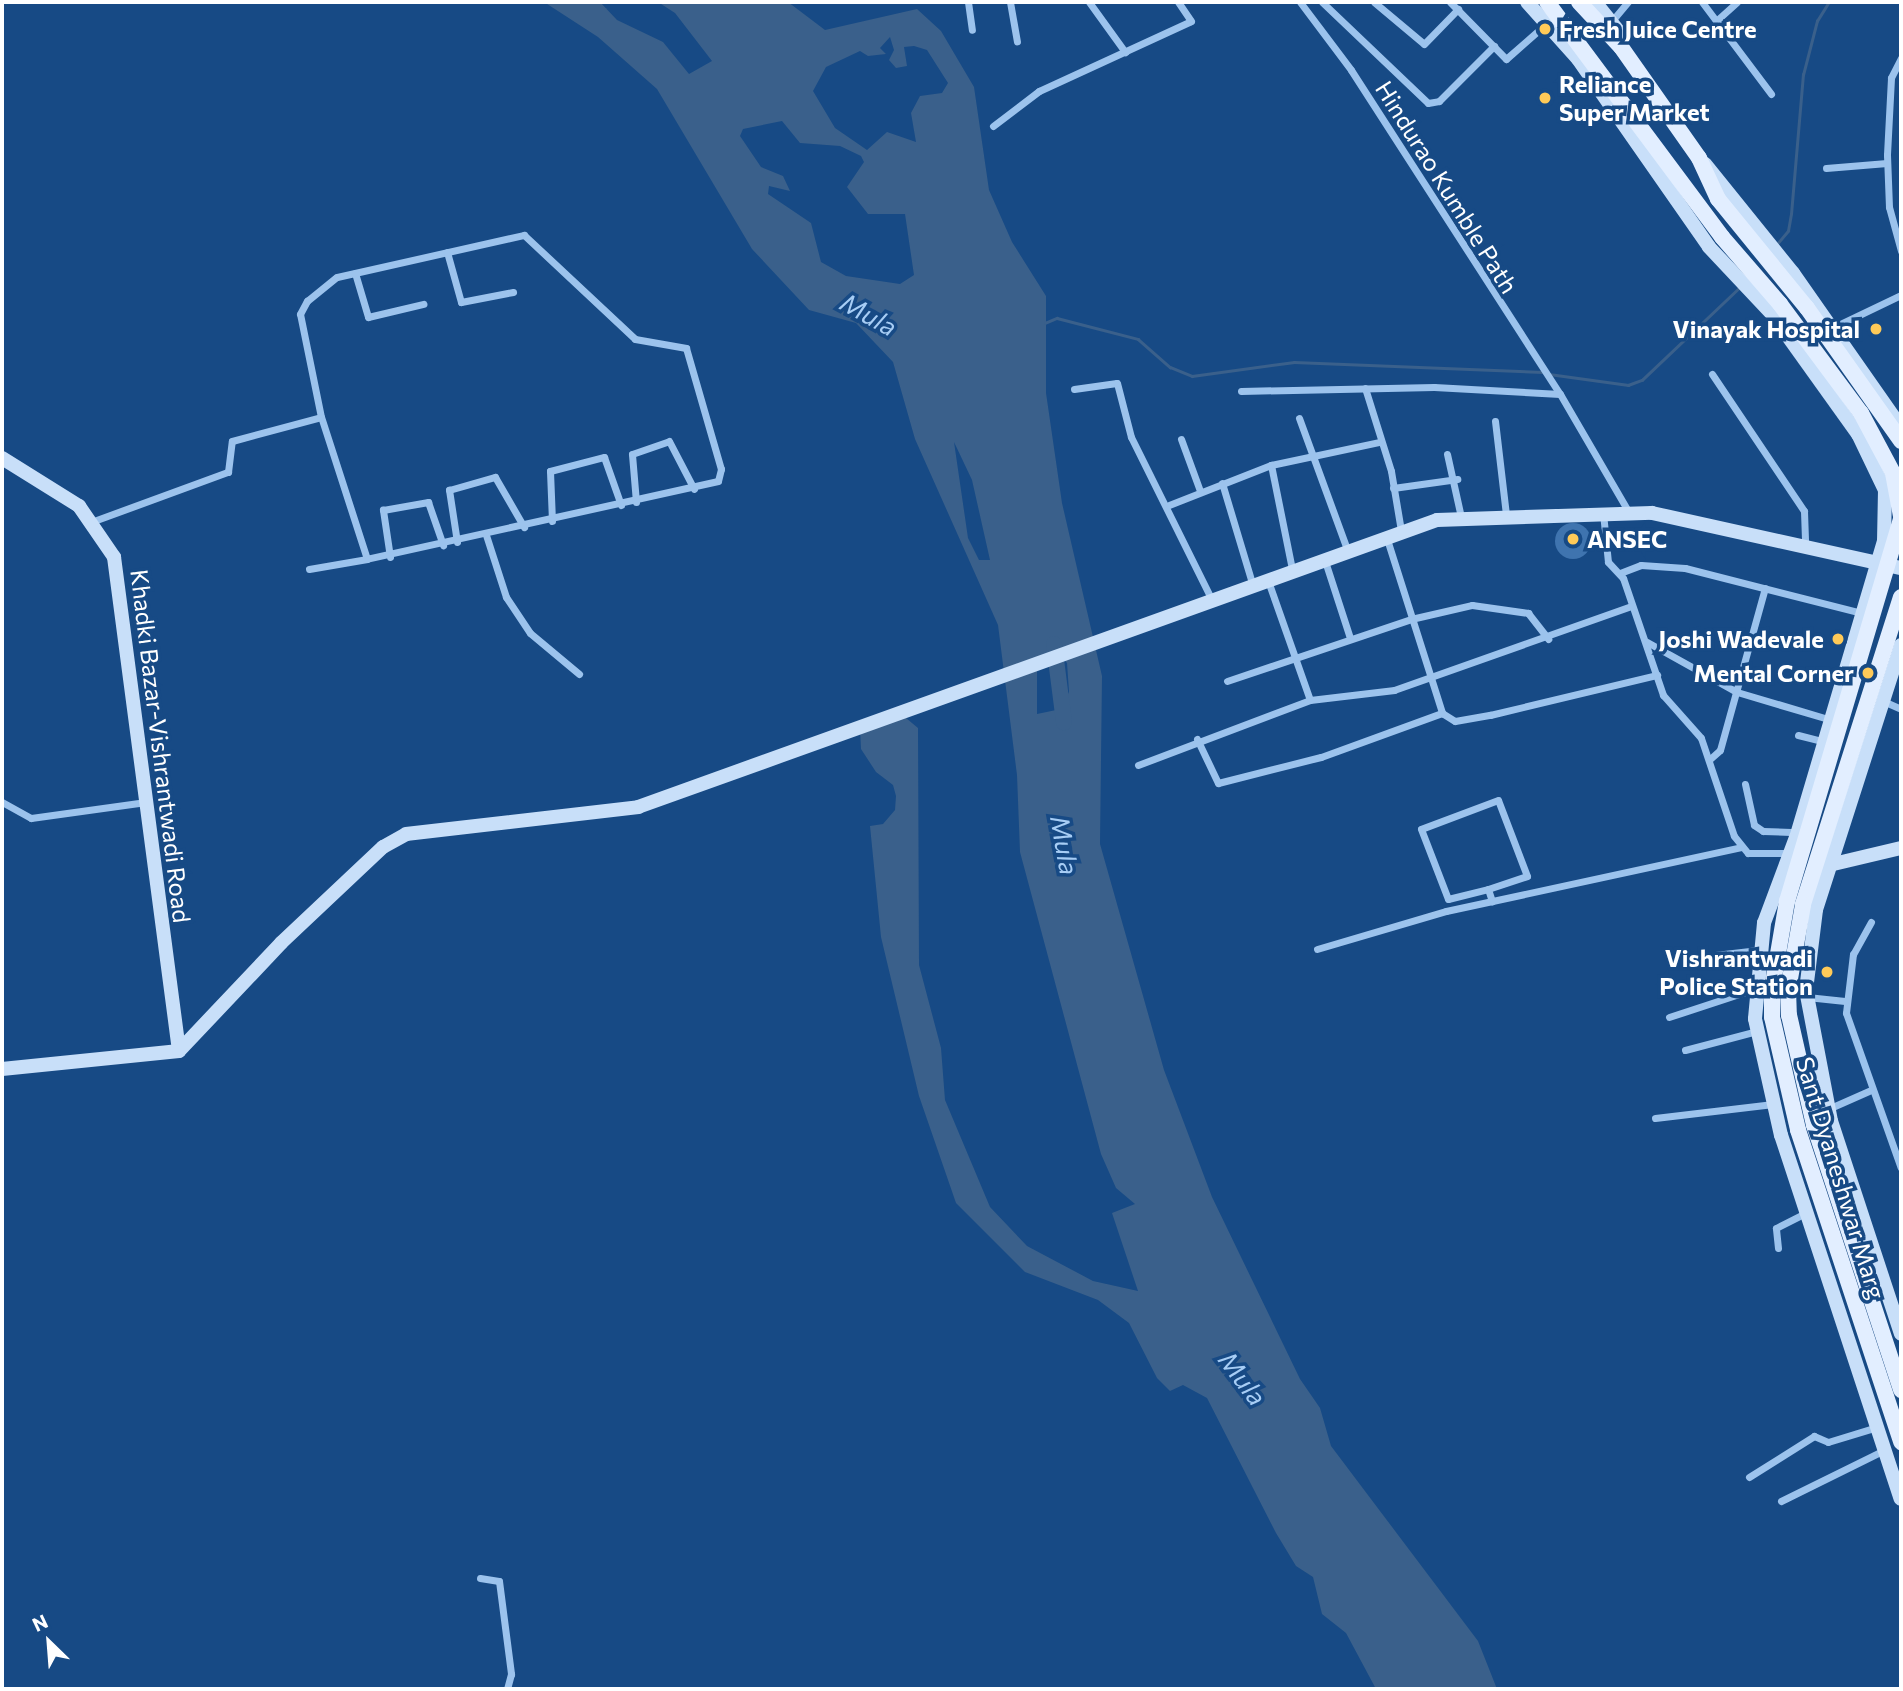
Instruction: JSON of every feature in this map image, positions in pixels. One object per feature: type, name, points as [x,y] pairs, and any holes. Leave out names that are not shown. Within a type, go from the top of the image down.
[{"type":"main road","points":[[1547,2],[1737,265]]},
{"type":"main road","points":[[1579,2],[1621,47],[1701,164],[1718,199],[1784,271],[1901,441]]},
{"type":"main road","name":"Sant Dyaneshwar Marg","points":[[1737,265],[1763,293],[1870,429],[1894,473],[1901,517],[1809,861],[1791,955],[1789,1015],[1814,1125],[1901,1390]]},
{"type":"main road","name":"Sant Dyaneshwar Marg","points":[[1901,597],[1775,953],[1772,1017],[1798,1130],[1901,1442]]},
{"type":"street","points":[[968,2],[972,30]]},
{"type":"street","points":[[1010,2],[1017,41]]},
{"type":"street","points":[[1089,2],[1125,52]]},
{"type":"street","points":[[993,126],[1039,91],[1191,21],[1178,2]]},
{"type":"street","name":"Hindurao Kumble Path","points":[[1300,2],[1372,103],[1531,355],[1560,394],[1628,512]]},
{"type":"street","points":[[1322,2],[1428,103],[1439,101],[1494,47]]},
{"type":"street","points":[[1374,2],[1424,44],[1458,9]]},
{"type":"street","points":[[1450,2],[1506,59],[1547,23]]},
{"type":"street","points":[[1527,2],[1547,23],[1737,265]]},
{"type":"street","points":[[1595,2],[1611,22],[1621,47]]},
{"type":"street","points":[[1611,22],[1628,2]]},
{"type":"street","points":[[1702,2],[1771,94]]},
{"type":"street","points":[[1716,21],[1737,2]]},
{"type":"street","points":[[1901,58],[1891,78],[1887,163],[1889,207],[1901,251]]},
{"type":"street","points":[[1826,168],[1887,163]]},
{"type":"street","points":[[309,569],[390,557],[694,489],[718,481],[721,469],[687,348],[635,340],[524,235],[355,273],[323,287],[300,314],[321,417],[367,559]]},
{"type":"street","points":[[447,252],[461,302],[513,292]]},
{"type":"street","points":[[1784,271],[1889,398],[1901,427]]},
{"type":"street","points":[[355,273],[368,317],[423,304]]},
{"type":"street","points":[[1763,293],[1848,419],[1882,479],[1888,516],[1890,564],[1861,613],[1828,719],[1798,832],[1809,861],[1811,935],[1806,997],[1828,1109],[1901,1334]]},
{"type":"street","points":[[1831,328],[1901,295]]},
{"type":"street","points":[[1712,374],[1804,511],[1805,544]]},
{"type":"street","points":[[1074,389],[1117,383],[1131,437],[1168,505],[1211,598]]},
{"type":"street","points":[[1365,388],[1393,488],[1401,531]]},
{"type":"street","points":[[1241,391],[1365,388],[1560,394]]},
{"type":"street","points":[[90,522],[228,472],[232,442],[321,417]]},
{"type":"street","points":[[1298,418],[1347,549]]},
{"type":"street","points":[[1495,421],[1506,515]]},
{"type":"street","points":[[1181,439],[1200,491]]},
{"type":"street","points":[[636,502],[632,454],[670,441],[694,489]]},
{"type":"street","points":[[1168,505],[1271,465],[1311,454],[1379,442]]},
{"type":"street","points":[[1447,454],[1457,480],[1461,517]]},
{"type":"street","points":[[552,521],[550,471],[604,457],[621,505]]},
{"type":"street","name":"Khadki Bazar-Vishrantwadi Road","points":[[2,458],[44,480],[79,506],[114,557],[148,802],[178,1051]]},
{"type":"street","points":[[1271,465],[1292,569]]},
{"type":"street","points":[[457,542],[449,490],[495,477],[524,527]]},
{"type":"street","points":[[1393,488],[1457,480]]},
{"type":"street","points":[[1222,483],[1252,583]]},
{"type":"street","points":[[390,557],[383,510],[428,502],[443,545]]},
{"type":"street","points":[[1603,511],[1606,556],[1620,573],[1663,695],[1697,731],[1710,759],[1741,847],[1748,853],[1809,861],[1901,848]]},
{"type":"street","points":[[2,1069],[178,1051],[281,943],[396,839],[638,807],[1386,535],[1461,517],[1628,512],[1805,544],[1890,564]]},
{"type":"street","points":[[486,535],[506,597],[530,633],[579,674]]},
{"type":"street","points":[[1386,535],[1442,713],[1455,721],[1657,675]]},
{"type":"street","points":[[1324,557],[1350,638]]},
{"type":"street","points":[[1620,573],[1642,565],[1685,568],[1861,613]]},
{"type":"street","points":[[1267,578],[1310,700]]},
{"type":"street","points":[[1710,759],[1720,750],[1765,588]]},
{"type":"street","points":[[1227,681],[1411,619],[1495,604],[1528,612],[1548,639]]},
{"type":"street","points":[[1138,765],[1197,739],[1310,700],[1394,691],[1548,639],[1631,606]]},
{"type":"street","points":[[1646,642],[1737,692],[1828,719]]},
{"type":"street","points":[[1901,645],[1883,701],[1809,861],[1758,950],[1754,989],[1757,1031],[1773,1104],[1901,1499]]},
{"type":"street","points":[[1883,701],[1901,709]]},
{"type":"street","points":[[1197,739],[1218,783],[1321,757],[1442,713]]},
{"type":"street","points":[[1798,735],[1822,741]]},
{"type":"street","points":[[1745,784],[1755,825],[1763,831],[1798,832]]},
{"type":"street","points":[[1499,800],[1527,876],[1488,889],[1448,899],[1421,829],[1499,800]]},
{"type":"street","points":[[2,802],[31,818],[148,802]]},
{"type":"street","points":[[1317,949],[1492,901],[1741,847]]},
{"type":"street","points":[[1488,889],[1492,901]]},
{"type":"street","points":[[1871,922],[1853,954],[1846,1001],[1871,1090],[1901,1168]]},
{"type":"street","points":[[1672,960],[1758,950]]},
{"type":"street","points":[[1669,1017],[1754,989]]},
{"type":"street","points":[[1806,997],[1846,1001]]},
{"type":"street","points":[[1685,1050],[1757,1031]]},
{"type":"street","points":[[1828,1109],[1871,1090]]},
{"type":"street","points":[[1655,1118],[1773,1104]]},
{"type":"street","points":[[1778,1248],[1776,1228],[1807,1213]]},
{"type":"street","points":[[1749,1476],[1814,1436],[1828,1442],[1878,1427]]},
{"type":"street","points":[[1781,1502],[1885,1450]]},
{"type":"street","points":[[480,1578],[499,1581],[511,1674],[507,1689]]},
{"type":"water","points":[[544,2],[600,2],[617,20],[663,42],[689,74],[712,61],[675,13],[658,2],[788,2],[825,30],[917,9],[941,31],[974,87],[989,190],[1012,242],[1046,296],[1046,393],[1062,503],[1102,676],[1100,844],[1164,1070],[1212,1197],[1300,1379],[1320,1408],[1331,1446],[1478,1641],[1497,1689],[1376,1689],[1346,1633],[1322,1614],[1313,1577],[1296,1566],[1276,1533],[1207,1398],[1183,1385],[1170,1391],[1157,1378],[1129,1323],[1098,1300],[1025,1272],[956,1203],[919,1096],[881,937],[870,826],[883,824],[895,810],[896,796],[893,785],[876,772],[861,749],[860,728],[900,713],[918,728],[919,965],[941,1048],[945,1100],[990,1207],[1027,1246],[1093,1281],[1138,1291],[1112,1213],[1135,1204],[1116,1188],[1101,1154],[1020,852],[1017,775],[998,625],[915,439],[893,362],[856,323],[809,310],[752,249],[657,89],[598,37]],"holes":[[[890,37],[894,50],[889,60],[896,68],[907,66],[904,47],[914,46],[927,50],[948,83],[942,93],[920,96],[911,113],[916,142],[887,132],[867,150],[835,128],[813,91],[826,67],[860,51],[868,56],[886,54],[880,48]],[[782,121],[800,143],[840,146],[861,156],[864,162],[847,187],[868,214],[905,214],[914,275],[900,284],[846,276],[821,262],[811,223],[768,194],[769,186],[790,191],[783,176],[761,167],[740,136],[743,129]],[[954,442],[972,480],[990,560],[979,560],[968,538]],[[1056,651],[1067,663],[1069,692],[1061,709],[1037,714],[1037,660]]]},
{"type":"building","name":"ANSEC","points":[[1573,523],[1585,529],[1591,541],[1585,553],[1573,559],[1561,553],[1555,541],[1561,529]]},
{"type":"waterway","points":[[1777,244],[1788,231],[1791,214],[1803,75],[1817,21],[1829,2]]},
{"type":"waterway","points":[[1549,374],[1628,385],[1642,380],[1741,286]]},
{"type":"waterway","points":[[1045,323],[1057,318],[1138,339],[1170,367],[1192,376],[1294,362],[1543,372]]},
{"type":"waterway","name":"Mula","points":[[1054,644],[1064,722]]},
{"type":"place","name":"Fresh Juice Centre","points":[[1545,29]]},
{"type":"place","name":"Reliance Super Market","points":[[1545,98]]},
{"type":"place","name":"Vinayak Hospital","points":[[1876,329]]},
{"type":"place","name":"ANSEC","points":[[1573,539]]},
{"type":"place","name":"Joshi Wadevale","points":[[1838,639]]},
{"type":"place","name":"Mental Corner","points":[[1868,673]]},
{"type":"place","name":"Vishrantwadi Police Station","points":[[1827,972]]}]
